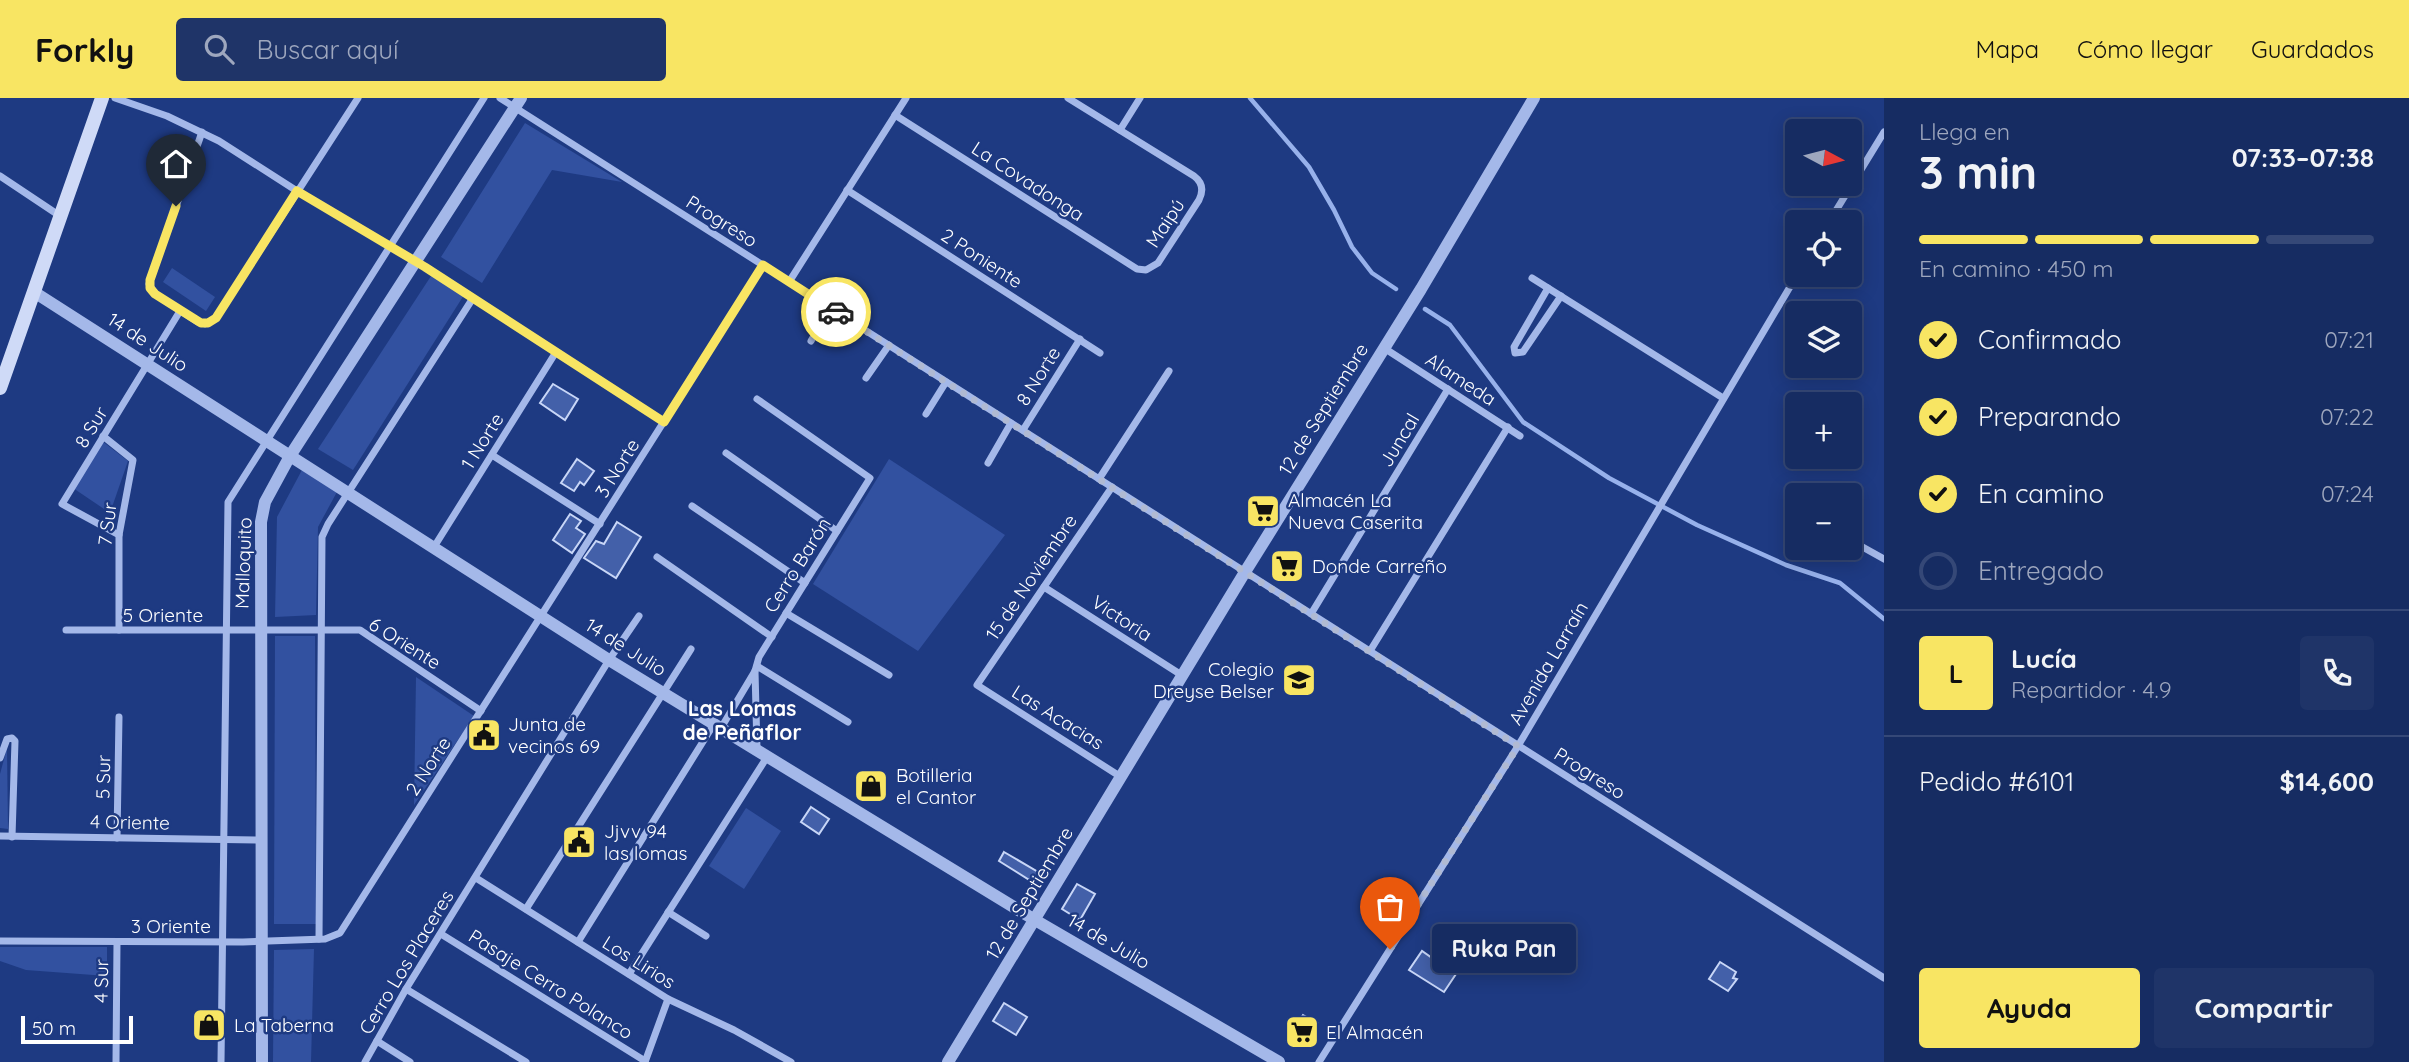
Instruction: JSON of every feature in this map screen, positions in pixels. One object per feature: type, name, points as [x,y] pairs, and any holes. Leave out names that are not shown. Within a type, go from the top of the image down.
[{"type":"main road","points":[[0,388],[102,98]]},
{"type":"street","points":[[115,98],[167,116],[202,132],[473,298],[664,422]]},
{"type":"street","points":[[202,132],[149,284],[152,292],[180,311],[201,323],[208,323],[216,318],[358,98]]},
{"type":"street","points":[[221,1062],[227,506],[230,497],[484,98]]},
{"type":"street","name":"Progreso","points":[[500,98],[518,103],[789,282],[1884,978]]},
{"type":"street","points":[[789,282],[906,98]]},
{"type":"street","points":[[1068,98],[1120,130],[1140,98]]},
{"type":"street","name":"12 de Septiembre","points":[[948,1062],[1245,572],[1421,289],[1534,98]]},
{"type":"street","name":"Malloquito","points":[[262,1062],[260,631],[261,522],[265,502],[290,456],[518,103]]},
{"type":"street","name":"La Covadonga","points":[[895,115],[1137,269],[1146,270]]},
{"type":"street","name":"Maipú","points":[[1120,130],[1194,176],[1202,187],[1199,200],[1158,263],[1146,270]]},
{"type":"street","points":[[1836,210],[1884,132]]},
{"type":"street","points":[[0,176],[60,216]]},
{"type":"street","name":"2 Poniente","points":[[847,190],[1100,353]]},
{"type":"street","name":"3 Norte","points":[[542,617],[763,265]]},
{"type":"street","points":[[1532,278],[1723,397]]},
{"type":"street","name":"Avenida Larraín","points":[[1319,1062],[1518,746],[1790,287]]},
{"type":"street","points":[[1548,288],[1514,347],[1515,353],[1523,352],[1561,296]]},
{"type":"street","name":"14 de Julio","points":[[34,292],[609,660],[1035,920],[1279,1062]]},
{"type":"street","points":[[319,939],[322,537],[473,298]]},
{"type":"street","points":[[811,341],[830,308]]},
{"type":"street","name":"8 Sur","points":[[119,535],[62,505],[180,311]]},
{"type":"street","name":"8 Norte","points":[[1023,430],[1080,339]]},
{"type":"street","points":[[866,378],[889,345]]},
{"type":"street","name":"Alameda","points":[[1384,348],[1520,436]]},
{"type":"street","name":"1 Norte","points":[[434,547],[556,352]]},
{"type":"street","points":[[1100,479],[1169,371]]},
{"type":"street","points":[[926,414],[946,382]]},
{"type":"street","name":"Juncal","points":[[1311,614],[1448,389]]},
{"type":"street","name":"Cerro Barón","points":[[578,942],[756,668],[786,613],[870,478],[757,398]]},
{"type":"street","points":[[988,463],[1011,423]]},
{"type":"street","points":[[1370,651],[1507,427]]},
{"type":"street","name":"7 Sur","points":[[103,436],[133,460],[119,535],[119,631]]},
{"type":"street","points":[[726,453],[837,531]]},
{"type":"street","points":[[492,455],[600,524]]},
{"type":"street","name":"15 de Noviembre","points":[[977,685],[1112,487]]},
{"type":"street","points":[[692,506],[805,583]]},
{"type":"street","points":[[1862,547],[1884,559]]},
{"type":"street","points":[[657,557],[772,637]]},
{"type":"street","name":"Victoria","points":[[1044,587],[1183,676]]},
{"type":"street","points":[[786,613],[889,675]]},
{"type":"street","name":"Cerro Los Placeres","points":[[365,1062],[406,989],[609,660],[639,616]]},
{"type":"street","name":"2 Norte","points":[[340,933],[542,617]]},
{"type":"street","name":"5 Oriente","points":[[66,630],[260,631]]},
{"type":"street","name":"6 Oriente","points":[[260,631],[360,631],[481,711]]},
{"type":"street","points":[[526,909],[691,649]]},
{"type":"street","points":[[756,668],[848,722]]},
{"type":"street","name":"Cerro Barón","points":[[756,668],[762,753]]},
{"type":"street","name":"Las Acacias","points":[[977,685],[1122,777]]},
{"type":"street","name":"5 Sur","points":[[117,838],[120,717]]},
{"type":"street","points":[[0,758],[7,739],[12,738],[15,741],[12,837]]},
{"type":"street","points":[[629,974],[762,753]]},
{"type":"street","name":"4 Oriente","points":[[0,836],[260,840]]},
{"type":"street","name":"Los Lirios","points":[[475,878],[668,999],[734,1030],[791,1062]]},
{"type":"street","points":[[668,912],[705,936]]},
{"type":"street","name":"3 Oriente","points":[[0,940],[260,942],[319,939],[340,933]]},
{"type":"street","name":"Pasaje Cerro Polanco","points":[[440,934],[645,1062]]},
{"type":"street","name":"4 Sur","points":[[116,1062],[117,942]]},
{"type":"street","points":[[406,989],[526,1062]]},
{"type":"street","points":[[645,1062],[668,999]]},
{"type":"street","points":[[377,1041],[410,1062]]},
{"type":"shaded area","points":[[525,123],[622,182],[552,170],[482,283],[441,257]]},
{"type":"shaded area","points":[[172,268],[215,297],[206,311],[163,282]]},
{"type":"shaded area","points":[[433,273],[464,295],[353,470],[318,449]]},
{"type":"shaded area","points":[[102,441],[128,461],[110,513],[73,488]]},
{"type":"shaded area","points":[[889,459],[1005,535],[918,651],[813,584]]},
{"type":"shaded area","points":[[303,468],[338,490],[318,527],[316,615],[275,617],[277,517]]},
{"type":"shaded area","points":[[275,636],[315,636],[316,924],[274,924]]},
{"type":"shaded area","points":[[416,677],[474,716],[414,805]]},
{"type":"shaded area","points":[[7,748],[8,829],[0,828],[0,774]]},
{"type":"shaded area","points":[[746,808],[781,831],[744,889],[709,866]]},
{"type":"shaded area","points":[[0,947],[107,947],[107,976],[26,970],[0,961]]},
{"type":"shaded area","points":[[314,949],[311,1062],[273,1062],[274,950]]},
{"type":"building","points":[[553,384],[578,399],[565,420],[540,403]]},
{"type":"building","points":[[577,459],[594,471],[584,485],[580,482],[574,491],[561,483]]},
{"type":"building","points":[[570,514],[581,521],[576,528],[585,534],[572,553],[553,540]]},
{"type":"building","points":[[617,522],[641,537],[616,578],[584,558],[596,541],[604,544]]},
{"type":"building","name":"Botilleria el Cantor","points":[[866,775],[882,785],[875,796],[859,787]]},
{"type":"building","points":[[811,807],[829,819],[819,834],[801,822]]},
{"type":"building","points":[[1004,852],[1045,876],[1039,886],[999,861]]},
{"type":"building","points":[[1077,884],[1095,894],[1080,920],[1062,909]]},
{"type":"building","points":[[1444,946],[1466,959],[1444,992],[1409,970],[1422,951],[1435,960]]},
{"type":"building","points":[[1720,962],[1736,972],[1733,978],[1737,979],[1728,991],[1709,979]]},
{"type":"building","points":[[1004,1003],[1027,1017],[1016,1035],[993,1021]]},
{"type":"building","name":"El Almacén","points":[[1303,1015],[1317,1023],[1303,1044],[1296,1047],[1287,1040]]},
{"type":"waterway","points":[[1250,98],[1309,167],[1352,247],[1372,273],[1396,289]]},
{"type":"waterway","points":[[1425,309],[1450,325],[1523,422],[1609,478],[1697,525],[1786,565],[1840,583],[1884,619]]},
{"type":"way so far","points":[[836,312],[1518,746],[1390,949]]},
{"type":"place","name":"Almacén La Nueva Caserita","points":[[1263,511]]},
{"type":"place","name":"Donde Carreño","points":[[1287,566]]},
{"type":"place","name":"Colegio Dreyse Belser","points":[[1299,680]]},
{"type":"place","name":"Junta de vecinos 69","points":[[484,735]]},
{"type":"place","name":"Botilleria el Cantor","points":[[871,786]]},
{"type":"place","name":"Jjvv 94 las lomas","points":[[579,842]]},
{"type":"place","name":"Ruka Pan","points":[[1390,949]]},
{"type":"place","name":"La Taberna","points":[[209,1025]]},
{"type":"place","name":"El Almacén","points":[[1302,1032]]},
{"type":"district","name":"Las Lomas de Peñaflor","points":[[742,721]]},
{"type":"route","points":[[176,206],[149,284],[152,292],[201,323],[208,323],[216,318],[297,191],[425,267],[664,422],[763,265],[836,312]]}]
